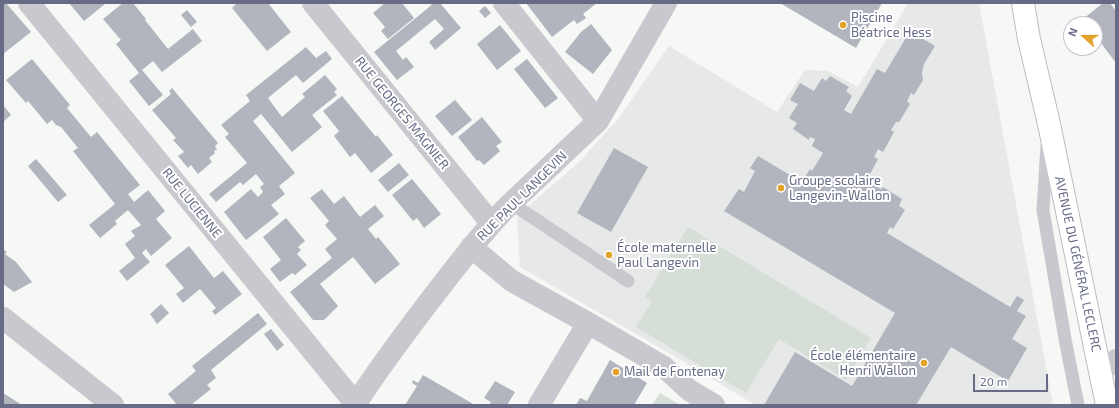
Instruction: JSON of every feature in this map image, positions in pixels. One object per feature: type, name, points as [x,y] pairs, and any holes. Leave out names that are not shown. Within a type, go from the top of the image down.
[{"type":"main road","name":"AVENUE DU GÉNÉRAL LECLERC","points":[[1023,3],[1029,39],[1108,366],[1107,405]]},
{"type":"street","name":"RUE LUCIENNE","points":[[29,3],[355,404]]},
{"type":"street","name":"RUE GEORGES MAGNIER","points":[[313,3],[491,223]]},
{"type":"street","points":[[504,3],[598,121]]},
{"type":"street","name":"RUE PAUL LANGEVIN","points":[[355,404],[402,338],[491,223],[598,121],[666,3]]},
{"type":"street","points":[[471,247],[512,281],[664,367],[689,390],[714,405]]},
{"type":"street","points":[[3,318],[113,405]]},
{"type":"street","points":[[539,405],[588,323]]},
{"type":"lane","name":"AVENUE DU GÉNÉRAL LECLERC","points":[[1049,124],[1042,210],[1078,405]]},
{"type":"lane","points":[[511,203],[628,281]]},
{"type":"shaded area","name":"Groupe scolaire Langevin-Wallon","points":[[908,3],[979,3],[1053,405],[755,405],[520,267],[517,216],[581,160],[618,119],[669,46],[777,112],[805,70],[828,71],[858,87]]},
{"type":"shaded area","points":[[688,227],[871,338],[846,380],[779,339],[746,393],[636,327],[652,301],[645,297]]},
{"type":"shaded area","points":[[660,393],[680,405],[652,405]]},
{"type":"building","points":[[3,3],[6,3],[31,32],[3,54]]},
{"type":"building","points":[[69,3],[104,3],[105,4],[84,21]]},
{"type":"building","points":[[123,3],[133,3],[168,49],[193,29],[202,41],[162,72],[153,61],[142,70],[163,95],[149,106],[129,81],[139,73],[116,44],[121,40],[103,19]]},
{"type":"building","points":[[237,3],[268,3],[291,32],[267,51],[232,8]]},
{"type":"building","points":[[385,3],[402,3],[414,18],[388,39],[381,31],[385,27],[373,13]]},
{"type":"building","points":[[433,3],[440,3],[461,28],[435,50],[429,42],[444,29],[435,19],[396,51],[403,60],[406,57],[414,67],[397,80],[374,52]]},
{"type":"building","points":[[526,3],[597,3],[583,14],[586,18],[577,24],[574,20],[552,37]]},
{"type":"building","name":"Piscine Béatrice Hess","points":[[780,3],[882,3],[856,48]]},
{"type":"building","points":[[1103,3],[1110,3],[1116,11],[1116,63],[1103,46],[1103,16],[1087,16]]},
{"type":"building","points":[[485,6],[491,13],[485,18],[479,11]]},
{"type":"building","points":[[187,10],[197,22],[191,27],[181,15]]},
{"type":"building","points":[[591,24],[612,50],[593,74],[565,52],[581,32]]},
{"type":"building","points":[[500,25],[521,51],[497,70],[477,44]]},
{"type":"building","points":[[910,31],[935,46],[924,64],[922,73],[923,80],[914,95],[911,93],[907,101],[910,104],[899,122],[896,122],[891,130],[894,132],[883,152],[878,149],[874,157],[878,159],[868,178],[877,183],[875,186],[881,189],[883,187],[902,199],[899,206],[905,210],[893,229],[890,227],[887,233],[1010,307],[1017,296],[1024,300],[1017,311],[1026,316],[1012,339],[1027,348],[1008,381],[951,347],[916,405],[764,405],[795,352],[852,386],[895,313],[724,211],[739,189],[744,192],[755,171],[750,168],[758,156],[802,182],[810,169],[812,171],[823,153],[812,146],[815,139],[810,137],[809,140],[793,129],[797,123],[789,118],[798,104],[790,100],[800,83],[814,91],[822,78],[826,81],[830,76],[849,87],[846,91],[852,96],[844,110],[851,114],[877,69],[885,73]]},
{"type":"building","points":[[306,47],[316,58],[326,51],[332,59],[303,83],[296,75],[268,98],[282,117],[305,97],[302,94],[325,75],[337,89],[334,92],[337,95],[312,115],[322,127],[292,152],[261,114],[253,121],[295,173],[279,186],[285,194],[271,205],[279,214],[246,240],[224,212],[251,189],[258,197],[263,192],[260,187],[264,184],[256,174],[243,185],[240,182],[216,202],[209,194],[247,163],[225,137],[229,134],[221,125],[250,101],[246,95]]},
{"type":"building","points":[[32,59],[70,105],[67,108],[91,137],[97,132],[140,185],[128,194],[134,202],[148,190],[165,211],[156,219],[172,238],[151,256],[146,249],[142,253],[150,262],[127,281],[119,271],[135,258],[125,244],[135,236],[131,231],[141,225],[128,210],[115,221],[117,224],[100,238],[89,225],[115,204],[73,151],[78,148],[61,127],[56,125],[52,120],[47,124],[28,101],[26,103],[6,80]]},
{"type":"building","points":[[527,59],[558,98],[545,108],[514,69]]},
{"type":"building","points":[[172,88],[218,143],[215,146],[217,149],[214,151],[215,153],[209,158],[212,162],[198,174],[191,165],[188,168],[178,156],[184,152],[173,140],[176,138],[152,110],[171,94],[169,91]]},
{"type":"building","points":[[342,96],[393,155],[371,173],[355,153],[350,157],[334,136],[339,131],[323,111]]},
{"type":"building","points":[[455,100],[472,120],[452,136],[435,116]]},
{"type":"building","points":[[3,105],[11,115],[3,122]]},
{"type":"building","points":[[482,117],[502,142],[496,146],[500,151],[484,165],[479,160],[477,161],[458,137]]},
{"type":"building","points":[[614,148],[648,167],[611,232],[577,213]]},
{"type":"building","points":[[36,159],[67,195],[58,202],[28,166]]},
{"type":"building","points":[[399,163],[409,175],[388,192],[378,180]]},
{"type":"building","points":[[412,179],[441,214],[424,228],[417,218],[413,221],[392,195]]},
{"type":"building","points":[[322,189],[334,204],[344,196],[360,217],[375,205],[384,216],[368,229],[376,239],[378,237],[400,264],[375,284],[353,257],[320,284],[338,306],[324,320],[313,320],[290,292],[332,258],[325,249],[337,239],[325,225],[329,221],[310,198]]},
{"type":"building","points":[[286,218],[305,241],[298,247],[301,250],[297,254],[307,265],[295,275],[292,273],[280,282],[270,269],[281,260],[263,237]]},
{"type":"building","points":[[189,246],[214,278],[223,271],[242,294],[215,315],[212,311],[216,308],[200,289],[183,303],[176,294],[184,288],[165,265]]},
{"type":"building","points":[[3,249],[7,252],[5,254],[16,262],[32,282],[14,292],[3,284]]},
{"type":"building","points":[[161,304],[169,313],[157,324],[150,314]]},
{"type":"building","points":[[258,313],[267,324],[211,370],[216,378],[207,385],[211,389],[191,405],[177,405],[168,394],[196,371],[192,366]]},
{"type":"building","points":[[271,329],[284,345],[277,351],[264,334]]},
{"type":"building","name":"Mail de Fontenay","points":[[610,360],[647,383],[634,405],[576,405],[580,398],[587,401]]},
{"type":"building","points":[[423,375],[475,405],[405,405],[417,386],[412,383],[413,380],[418,383]]},
{"type":"building","points":[[495,381],[515,392],[507,405],[489,405],[491,402],[484,398]]},
{"type":"building","points":[[3,393],[22,405],[3,405]]},
{"type":"place","name":"Piscine Béatrice Hess","points":[[843,25]]},
{"type":"place","name":"Groupe scolaire Langevin-Wallon","points":[[781,188]]},
{"type":"place","name":"École maternelle Paul Langevin","points":[[609,255]]},
{"type":"place","name":"École élémentaire Henri Wallon","points":[[924,363]]},
{"type":"place","name":"Mail de Fontenay","points":[[616,372]]}]
